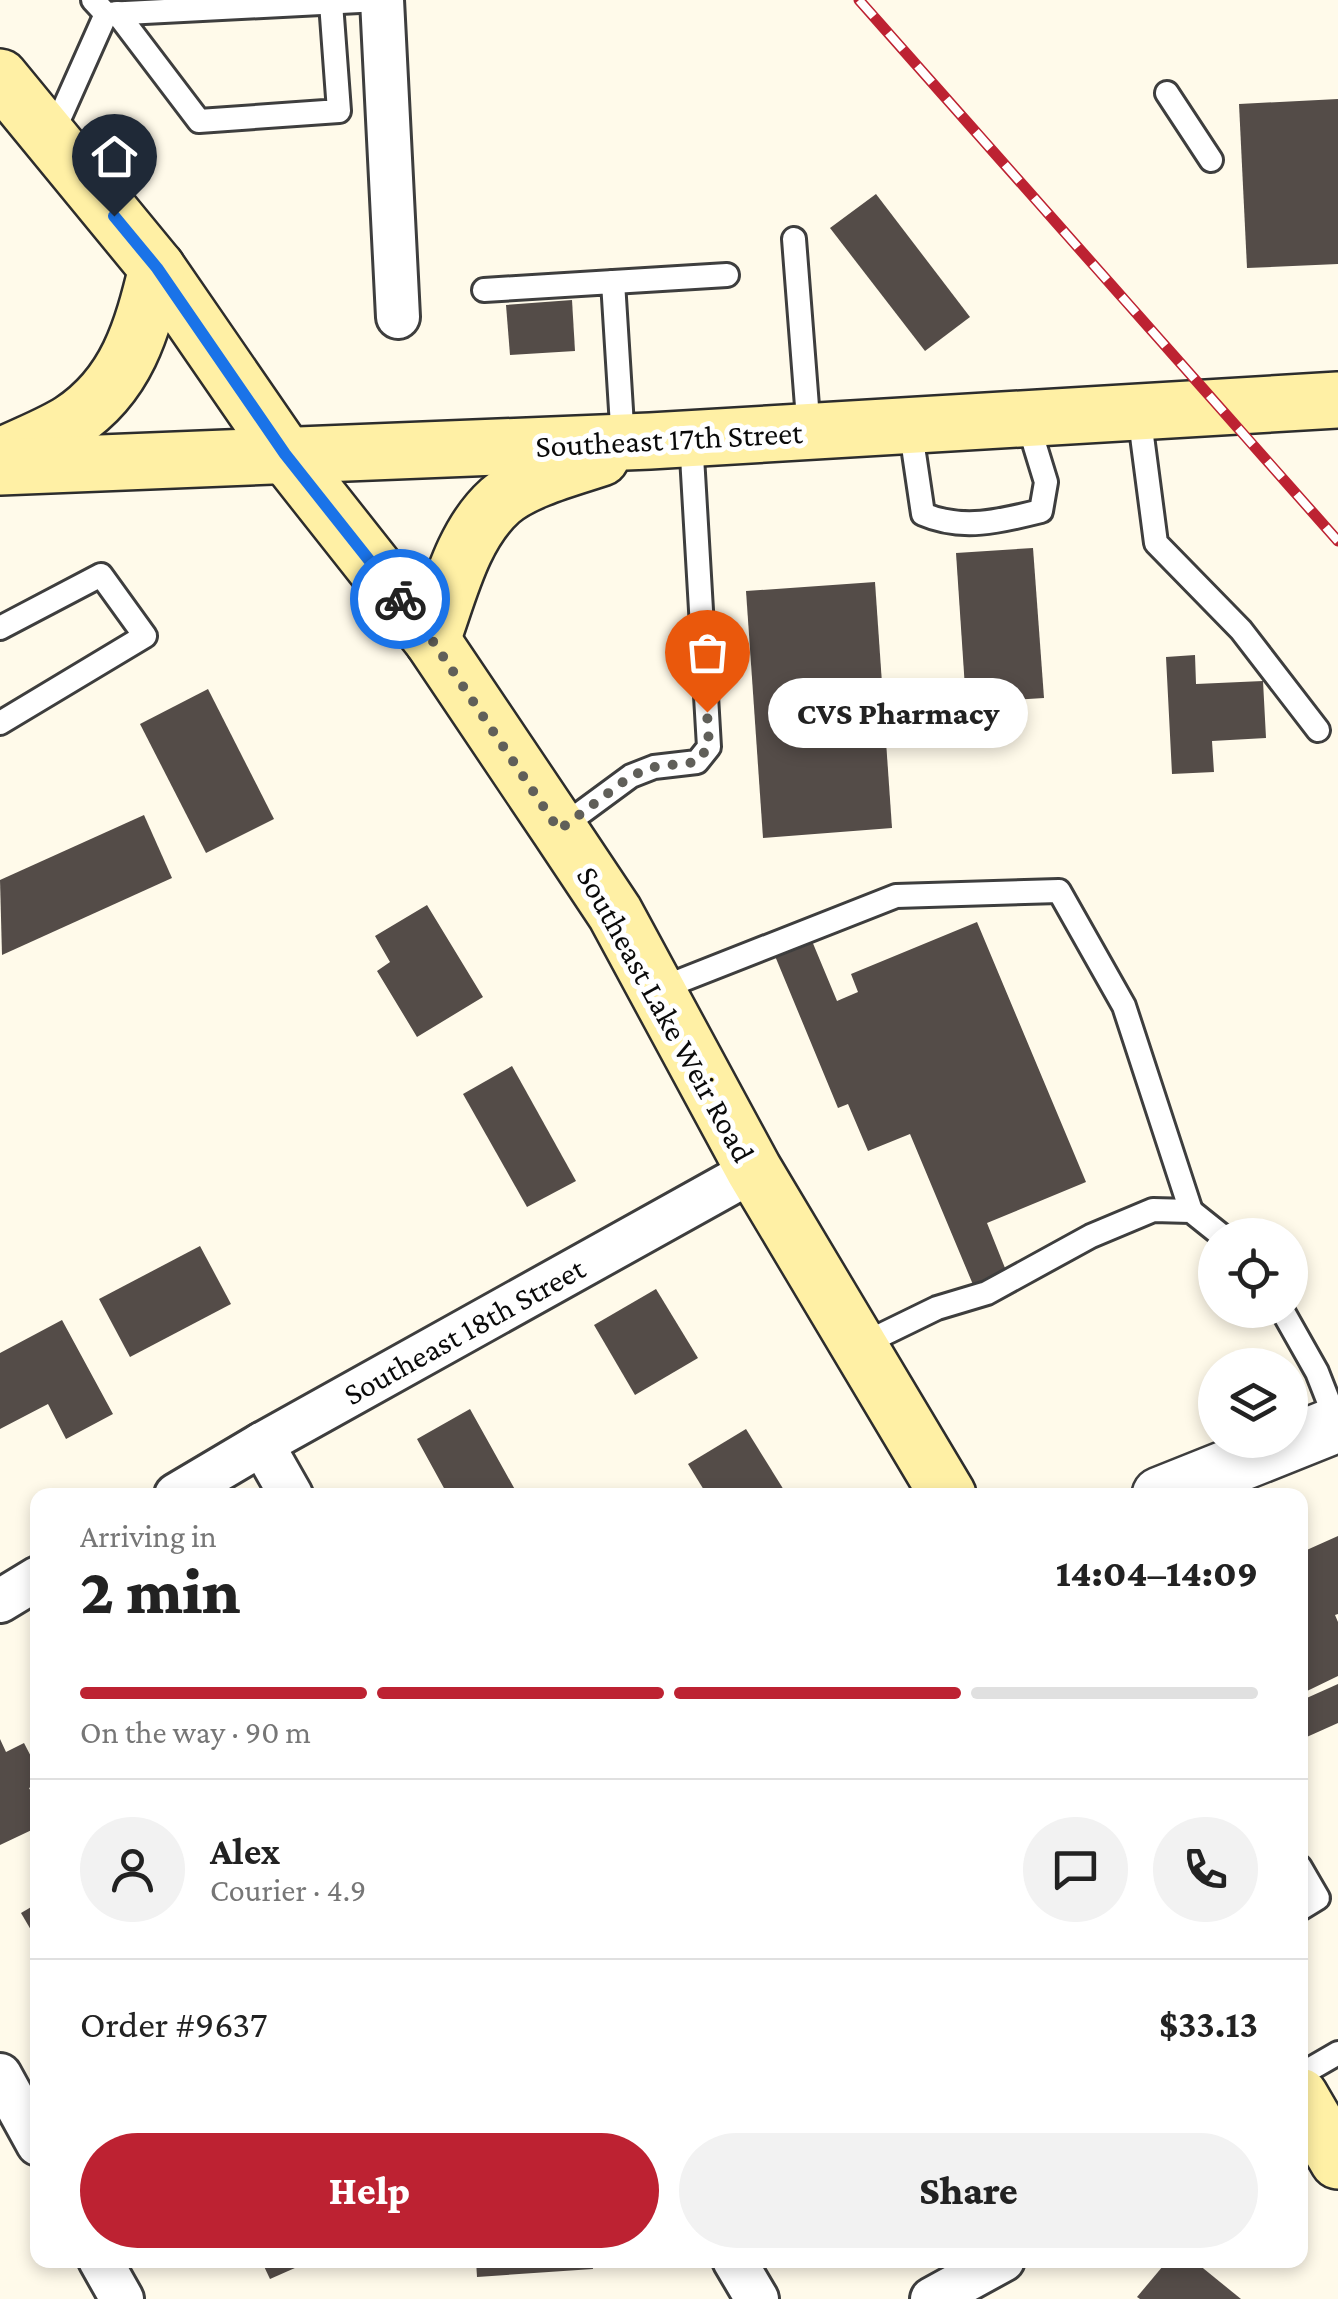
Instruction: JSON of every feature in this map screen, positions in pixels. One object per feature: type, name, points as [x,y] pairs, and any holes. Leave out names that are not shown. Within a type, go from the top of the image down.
[{"type":"main road","name":"Southeast Lake Weir Road","points":[[0,77],[157,268],[285,454],[432,640],[615,913],[754,1170],[944,1488]]},
{"type":"main road","points":[[0,457],[71,422],[110,388],[141,334],[157,268]]},
{"type":"main road","name":"Southeast 17th Street","points":[[0,467],[655,441],[1338,400]]},
{"type":"main road","points":[[432,640],[474,532],[502,499],[550,475],[655,441]]},
{"type":"main road","points":[[1308,2110],[1338,2162]]},
{"type":"street","points":[[380,0],[398,316]]},
{"type":"street","name":"Southeast 18th Street","points":[[188,1488],[754,1170]]},
{"type":"street","points":[[1178,1488],[1338,1424]]},
{"type":"street","points":[[262,1444],[287,1488]]},
{"type":"street","points":[[0,1600],[30,1583]]},
{"type":"street","points":[[0,2075],[30,2129]]},
{"type":"street","points":[[105,2268],[122,2299]]},
{"type":"street","points":[[739,2268],[757,2299]]},
{"type":"street","points":[[932,2299],[988,2268]]},
{"type":"lane","points":[[105,9],[380,0]]},
{"type":"lane","points":[[105,9],[199,121],[339,112],[322,2]]},
{"type":"lane","points":[[50,138],[105,9]]},
{"type":"lane","points":[[1167,93],[1211,160]]},
{"type":"lane","points":[[794,239],[809,432]]},
{"type":"lane","points":[[484,290],[727,276]]},
{"type":"lane","points":[[559,830],[631,776],[654,767],[697,762],[709,746],[655,441],[613,282]]},
{"type":"lane","points":[[1139,413],[1156,544],[1241,630],[1318,730]]},
{"type":"lane","points":[[910,426],[923,514],[942,522],[991,524],[1041,511],[1046,482],[1028,420]]},
{"type":"lane","points":[[0,628],[101,575],[145,636],[0,722]]},
{"type":"lane","points":[[656,990],[896,896],[1059,891],[1124,1006],[1191,1211],[1200,1218]]},
{"type":"lane","points":[[859,1346],[937,1308],[988,1293],[1092,1236],[1153,1210],[1191,1211]]},
{"type":"lane","points":[[1292,1328],[1317,1372],[1338,1424]]},
{"type":"lane","points":[[1308,1881],[1318,1898],[1308,1904]]},
{"type":"lane","points":[[1308,2070],[1338,2053]]},
{"type":"building","points":[[1338,99],[1338,264],[1247,268],[1239,104]]},
{"type":"building","points":[[876,194],[970,317],[925,351],[830,228]]},
{"type":"building","points":[[572,300],[575,351],[510,355],[506,305]]},
{"type":"building","points":[[1033,548],[1044,698],[966,703],[956,553]]},
{"type":"building","points":[[875,582],[892,828],[763,838],[746,591]]},
{"type":"building","points":[[1195,655],[1196,684],[1263,681],[1266,738],[1212,741],[1214,772],[1172,774],[1166,657]]},
{"type":"building","points":[[208,689],[274,819],[206,853],[140,724]]},
{"type":"building","points":[[144,815],[172,878],[2,955],[0,880]]},
{"type":"building","points":[[427,905],[483,997],[417,1037],[377,971],[390,962],[375,936]]},
{"type":"building","points":[[977,922],[1086,1182],[987,1223],[1007,1273],[974,1287],[910,1134],[868,1151],[848,1104],[838,1108],[775,956],[812,941],[837,1001],[858,992],[851,974]]},
{"type":"building","points":[[512,1066],[576,1181],[527,1207],[463,1094]]},
{"type":"building","points":[[200,1246],[231,1304],[130,1357],[99,1299]]},
{"type":"building","points":[[656,1289],[698,1358],[635,1395],[594,1325]]},
{"type":"building","points":[[62,1320],[113,1414],[66,1439],[48,1404],[0,1429],[0,1353]]},
{"type":"building","points":[[470,1409],[514,1488],[444,1488],[417,1439]]},
{"type":"building","points":[[746,1429],[783,1488],[703,1488],[688,1464]]},
{"type":"building","points":[[1338,1536],[1338,1676],[1308,1691],[1308,1549]]},
{"type":"building","points":[[1338,1684],[1338,1723],[1308,1736],[1308,1697]]},
{"type":"building","points":[[0,1739],[6,1752],[24,1743],[30,1755],[30,1831],[0,1845]]},
{"type":"building","points":[[30,1908],[30,1928],[21,1913]]},
{"type":"building","points":[[265,2268],[295,2268],[270,2279]]},
{"type":"building","points":[[476,2268],[593,2269],[477,2277]]},
{"type":"building","points":[[1161,2268],[1203,2268],[1241,2299],[1140,2299],[1137,2297]]},
{"type":"railway","points":[[859,0],[1338,541]]},
{"type":"way so far","points":[[400,599],[432,640],[559,830],[631,776],[654,767],[697,762],[709,746],[707,712]]},
{"type":"place","name":"CVS Pharmacy","points":[[707,712]]},
{"type":"route","points":[[114,216],[157,268],[285,454],[400,599]]}]
